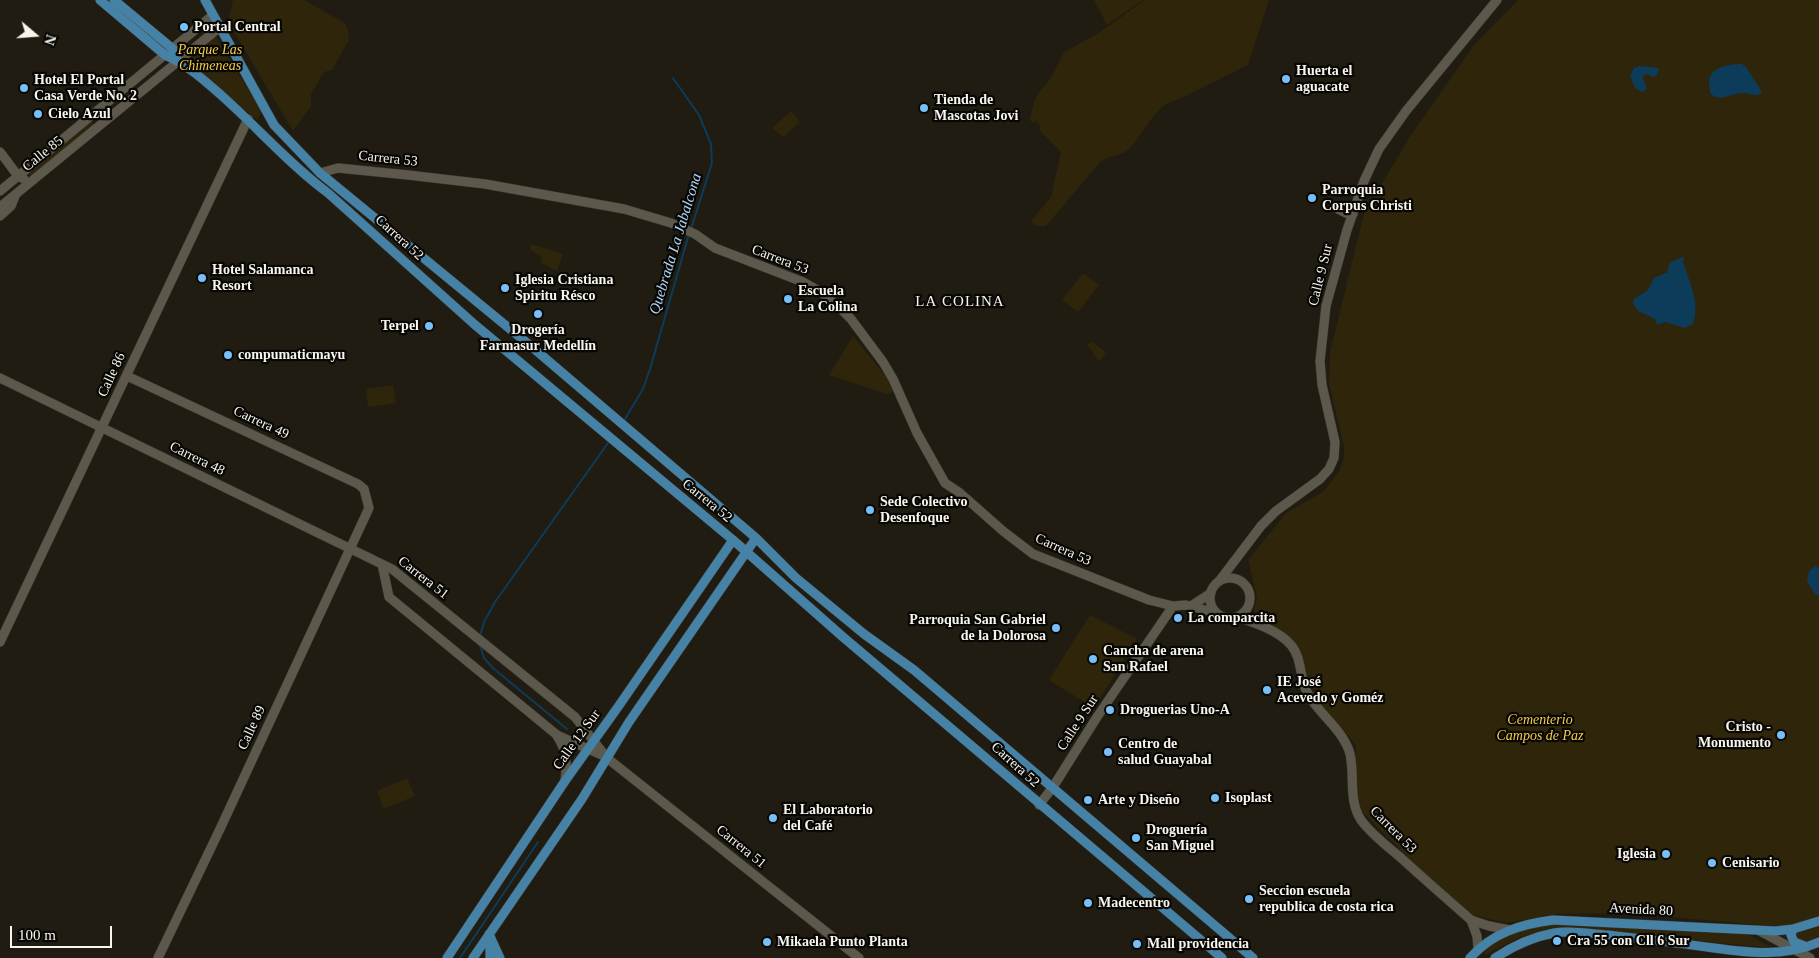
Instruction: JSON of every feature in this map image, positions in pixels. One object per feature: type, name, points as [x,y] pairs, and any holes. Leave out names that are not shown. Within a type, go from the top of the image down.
[{"type":"main road","name":"Carrera 52","points":[[100,0],[165,55],[178,61],[212,87],[314,182],[474,324],[733,540],[843,637],[977,750],[1038,805],[1222,958]]},
{"type":"main road","name":"Carrera 52","points":[[114,0],[173,49],[178,61]]},
{"type":"main road","name":"Carrera 52","points":[[205,0],[274,125],[320,173],[532,347],[756,538],[796,578],[864,634],[914,670],[1253,958]]},
{"type":"main road","points":[[474,958],[582,798],[673,658],[756,538]]},
{"type":"main road","name":"Calle 12 Sur","points":[[446,958],[564,781],[594,741],[733,540]]},
{"type":"main road","name":"Avenida 80","points":[[1470,958],[1492,938],[1535,922],[1569,920],[1758,930],[1792,929],[1819,920]]},
{"type":"main road","points":[[1792,929],[1791,935],[1794,942],[1807,947]]},
{"type":"main road","name":"Avenida 80","points":[[1495,958],[1515,945],[1533,938],[1556,933],[1620,936],[1763,953],[1797,950],[1819,942]]},
{"type":"main road","points":[[490,934],[490,958]]},
{"type":"main road","points":[[490,934],[500,958]]},
{"type":"main road","points":[[1463,958],[1478,949]]},
{"type":"street","name":"Calle 9 Sur","points":[[1220,580],[1261,526],[1276,511],[1320,479],[1329,469],[1334,458],[1335,442],[1322,385],[1321,350],[1330,291],[1364,181],[1379,149],[1406,111],[1497,0]]},
{"type":"street","name":"Calle 85","points":[[0,191],[213,15]]},
{"type":"street","name":"Calle 85","points":[[0,207],[220,27]]},
{"type":"street","name":"Calle 86","points":[[0,642],[248,119]]},
{"type":"street","points":[[0,152],[18,176],[31,182]]},
{"type":"street","name":"Carrera 53","points":[[320,173],[338,168],[485,184],[624,209],[671,223],[691,232],[715,248],[783,274],[821,292],[840,308],[883,362],[893,379],[921,441],[945,483],[960,493],[1003,532],[1033,554],[1149,600],[1173,606],[1180,604],[1191,606],[1216,613]]},
{"type":"street","points":[[0,216],[11,206],[18,176]]},
{"type":"street","points":[[1338,210],[1346,214],[1353,214]]},
{"type":"street","name":"Carrera 49","points":[[127,376],[358,484],[364,489],[369,508]]},
{"type":"street","name":"Carrera 48","points":[[0,378],[349,546],[382,564]]},
{"type":"street","name":"Calle 89","points":[[158,958],[220,829],[349,546],[369,508]]},
{"type":"street","points":[[1235,561],[1241,582]]},
{"type":"street","name":"Carrera 51","points":[[382,564],[406,580],[575,717],[607,758]]},
{"type":"street","name":"Carrera 51","points":[[382,564],[389,597],[557,735],[607,758],[859,958]]},
{"type":"street","points":[[1191,606],[1211,593],[1220,580],[1230,578],[1246,586],[1249,594],[1249,603],[1245,611],[1237,617],[1224,618],[1216,613],[1210,602],[1211,593]]},
{"type":"street","name":"Calle 9 Sur","points":[[1038,805],[1053,787],[1097,716],[1173,606]]},
{"type":"street","points":[[1245,611],[1252,622]]},
{"type":"street","name":"Carrera 53","points":[[1237,617],[1252,622],[1282,637],[1291,645],[1297,655],[1305,687],[1346,744],[1350,754],[1354,804],[1362,822],[1471,920],[1510,930]]},
{"type":"street","points":[[557,735],[562,742],[566,756],[564,781]]},
{"type":"street","points":[[1471,920],[1477,936],[1478,949]]},
{"type":"street","points":[[1758,930],[1810,958]]},
{"type":"street","points":[[1741,951],[1753,958]]},
{"type":"green space","name":"Parque Las Chimeneas","points":[[233,0],[304,0],[345,23],[349,40],[332,70],[324,72],[311,94],[311,106],[293,131],[228,22]]},
{"type":"green space","points":[[1094,0],[1143,0],[1107,25]]},
{"type":"green space","points":[[1145,0],[1269,0],[1248,65],[1162,107],[1130,148],[1123,153],[1100,162],[1046,226],[1036,226],[1031,221],[1051,197],[1061,152],[1039,130],[1041,126],[1036,121],[1033,123],[1030,120],[1034,102],[1051,78],[1064,52],[1097,34]]},
{"type":"green space","name":"Cementerio Campos de Paz","points":[[1518,0],[1819,0],[1819,915],[1797,924],[1771,926],[1628,913],[1556,914],[1507,923],[1468,914],[1358,807],[1355,774],[1356,745],[1317,699],[1285,637],[1256,618],[1254,610],[1257,598],[1248,560],[1286,513],[1324,491],[1340,470],[1344,457],[1344,446],[1329,384],[1330,352],[1364,214],[1409,138],[1474,45]]},
{"type":"green space","name":"Parque Las Chimeneas","points":[[214,34],[262,112],[257,120],[185,58]]},
{"type":"green space","points":[[791,111],[800,122],[783,137],[772,128]]},
{"type":"green space","points":[[91,121],[95,126],[35,175],[26,175]]},
{"type":"green space","points":[[531,244],[563,254],[557,271],[540,262],[542,257],[530,250]]},
{"type":"green space","points":[[1083,273],[1099,285],[1078,312],[1062,300]]},
{"type":"green space","points":[[853,336],[888,379],[893,392],[887,394],[829,375]]},
{"type":"green space","points":[[1092,342],[1106,352],[1099,362],[1087,344]]},
{"type":"green space","points":[[393,385],[396,403],[368,407],[366,389]]},
{"type":"green space","name":"Cancha de arena San Rafael","points":[[1090,615],[1137,639],[1094,708],[1049,680]]},
{"type":"green space","points":[[407,778],[415,796],[384,809],[377,791]]},
{"type":"green space","points":[[1567,923],[1748,934],[1772,948],[1584,930],[1553,930],[1519,938],[1485,955],[1483,950],[1507,934],[1547,924]]},
{"type":"green space","points":[[1819,925],[1819,936],[1802,943],[1796,938],[1795,932]]},
{"type":"water","points":[[1742,64],[1746,67],[1761,93],[1756,95],[1741,93],[1721,98],[1710,93],[1709,80],[1714,72],[1728,65]]},
{"type":"water","points":[[1640,66],[1659,68],[1657,75],[1652,77],[1648,74],[1643,75],[1647,89],[1642,92],[1635,88],[1630,76],[1634,68]]},
{"type":"water","points":[[1682,257],[1684,258],[1683,262],[1695,301],[1696,309],[1693,324],[1685,328],[1665,322],[1657,325],[1655,319],[1638,311],[1633,303],[1634,299],[1648,290],[1654,278],[1668,272],[1672,262]]},
{"type":"water","points":[[1815,566],[1819,568],[1819,596],[1815,594],[1807,581],[1809,571]]},
{"type":"waterway","name":"Quebrada La Jabalcona","points":[[673,78],[699,115],[711,144],[712,163],[691,229]]},
{"type":"waterway","name":"Quebrada La Jabalcona","points":[[625,419],[643,389],[650,369],[689,234]]},
{"type":"waterway","name":"Quebrada La Jabalcona","points":[[480,636],[484,622],[495,602],[608,443]]},
{"type":"waterway","name":"Quebrada La Jabalcona","points":[[480,645],[484,658],[494,669],[567,729]]},
{"type":"waterway","name":"Quebrada La Jabalcona","points":[[460,958],[538,842]]},
{"type":"place","name":"Portal Central","points":[[184,27]]},
{"type":"place","name":"Huerta el aguacate","points":[[1286,79]]},
{"type":"place","name":"Hotel El Portal Casa Verde No. 2","points":[[24,88]]},
{"type":"place","name":"Tienda de Mascotas Jovi","points":[[924,108]]},
{"type":"place","name":"Cielo Azul","points":[[38,114]]},
{"type":"place","name":"Parroquia Corpus Christi","points":[[1312,198]]},
{"type":"place","name":"Hotel Salamanca Resort","points":[[202,278]]},
{"type":"place","name":"Iglesia Cristiana Spiritu Résco","points":[[505,288]]},
{"type":"place","name":"Escuela La Colina","points":[[788,299]]},
{"type":"place","name":"Drogería Farmasur Medellín","points":[[538,314]]},
{"type":"place","name":"Terpel","points":[[429,326]]},
{"type":"place","name":"compumaticmayu","points":[[228,355]]},
{"type":"place","name":"Sede Colectivo Desenfoque","points":[[870,510]]},
{"type":"place","name":"La comparcita","points":[[1178,618]]},
{"type":"place","name":"Parroquia San Gabriel de la Dolorosa","points":[[1056,628]]},
{"type":"place","name":"Cancha de arena San Rafael","points":[[1093,659]]},
{"type":"place","name":"IE José Acevedo y Goméz","points":[[1267,690]]},
{"type":"place","name":"Droguerias Uno-A","points":[[1110,710]]},
{"type":"place","name":"Cristo - Monumento","points":[[1781,735]]},
{"type":"place","name":"Centro de salud Guayabal","points":[[1108,752]]},
{"type":"place","name":"Isoplast","points":[[1215,798]]},
{"type":"place","name":"Arte y Diseño","points":[[1088,800]]},
{"type":"place","name":"El Laboratorio del Café","points":[[773,818]]},
{"type":"place","name":"Droguería San Miguel","points":[[1136,838]]},
{"type":"place","name":"Iglesia","points":[[1666,854]]},
{"type":"place","name":"Cenisario","points":[[1712,863]]},
{"type":"place","name":"Seccion escuela republica de costa rica","points":[[1249,899]]},
{"type":"place","name":"Madecentro","points":[[1088,903]]},
{"type":"place","name":"Cra 55 con Cll 6 Sur","points":[[1557,941]]},
{"type":"place","name":"Mikaela Punto Planta","points":[[767,942]]},
{"type":"place","name":"Mall providencia","points":[[1137,944]]},
{"type":"district","name":"LA COLINA","points":[[960,302]]}]
